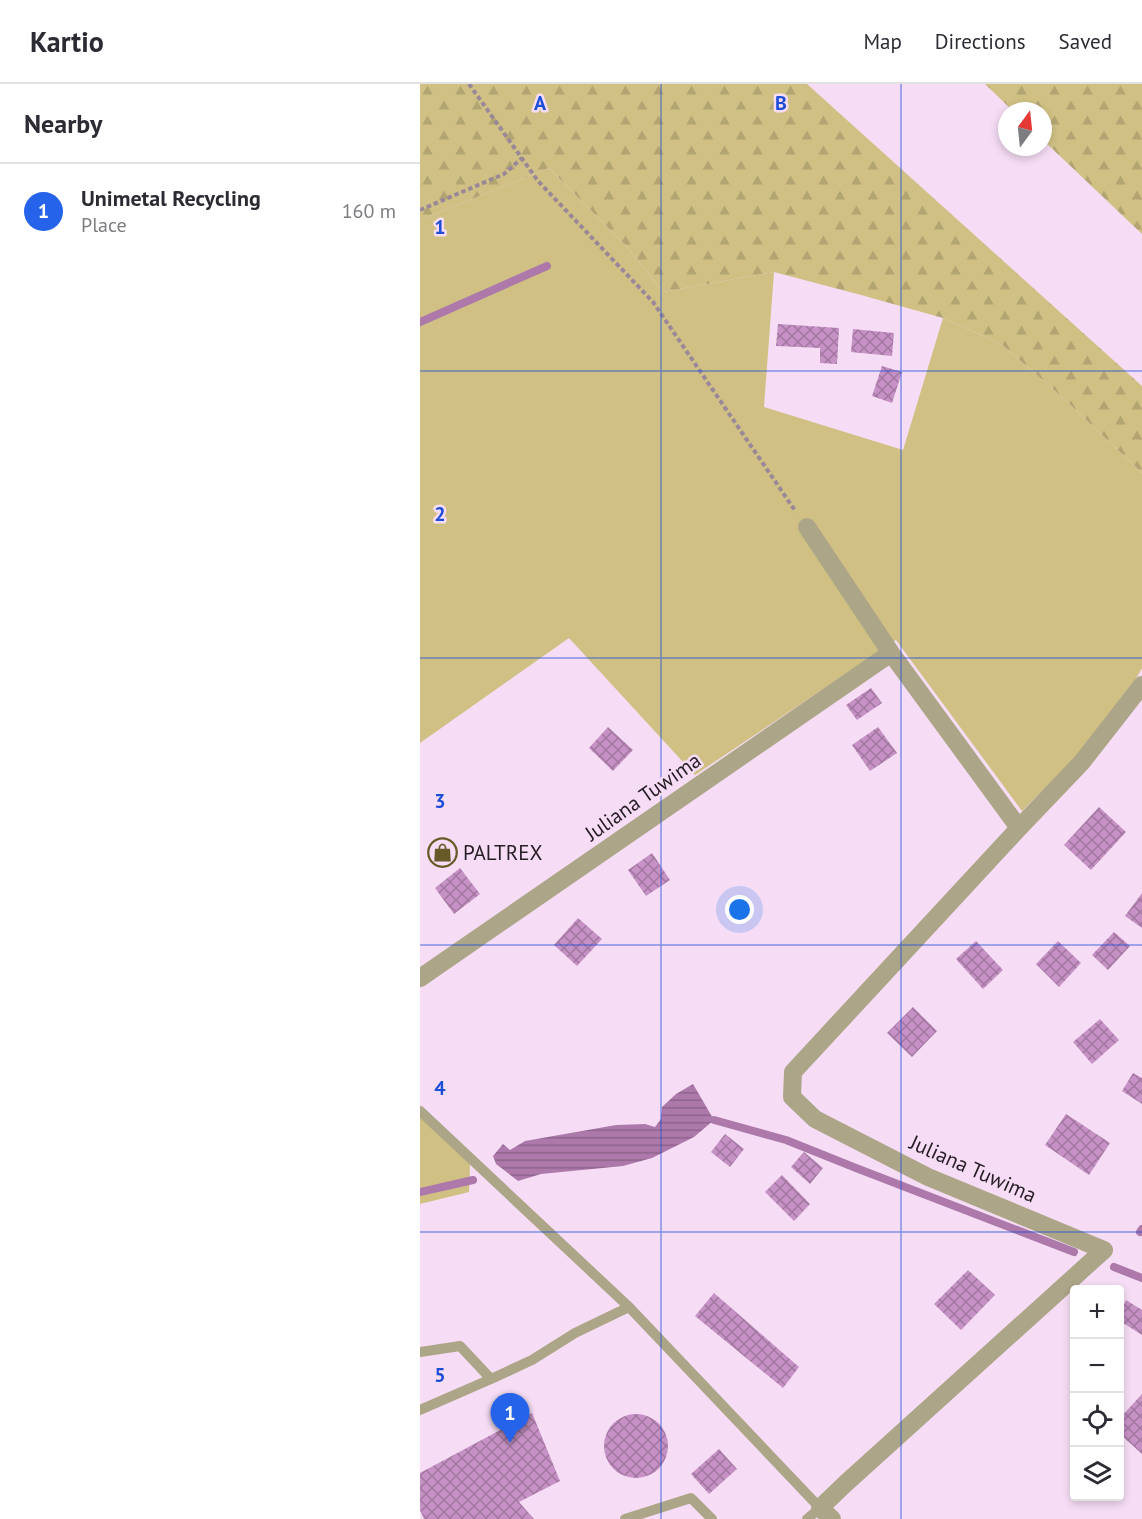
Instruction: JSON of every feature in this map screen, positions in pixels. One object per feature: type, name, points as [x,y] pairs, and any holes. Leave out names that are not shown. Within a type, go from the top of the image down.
[{"type":"street","points":[[807,527],[891,652],[1019,828]]},
{"type":"street","name":"Juliana Tuwima","points":[[420,978],[891,652]]},
{"type":"street","name":"Juliana Tuwima","points":[[820,1515],[1104,1250],[928,1177],[815,1119],[792,1097],[793,1072],[1082,762],[1142,685]]},
{"type":"lane","points":[[420,1111],[629,1307],[820,1515]]},
{"type":"lane","points":[[420,1410],[532,1360],[575,1333],[629,1307]]},
{"type":"lane","points":[[420,1352],[460,1346],[491,1379]]},
{"type":"lane","points":[[625,1519],[691,1498],[712,1519]]},
{"type":"path","points":[[469,84],[538,181],[653,302],[807,527]]},
{"type":"path","points":[[420,210],[504,174],[522,158]]},
{"type":"green space","points":[[420,84],[807,84],[1142,386],[1142,473],[1061,396],[1001,344],[943,318],[774,272],[663,292],[627,247],[549,168],[420,220]]},
{"type":"green space","points":[[985,84],[1142,84],[1142,234],[1052,149],[1052,102],[1004,102]]},
{"type":"green space","points":[[549,168],[627,247],[663,292],[774,272],[764,407],[903,450],[943,318],[1001,344],[1061,396],[1142,473],[1142,668],[1078,755],[1022,811],[896,640],[695,775],[569,638],[420,743],[420,220]]},
{"type":"green space","points":[[420,1114],[470,1164],[469,1192],[420,1204]]},
{"type":"shaded area","points":[[693,1084],[714,1120],[694,1137],[652,1158],[623,1166],[541,1174],[518,1181],[496,1164],[493,1156],[503,1144],[510,1150],[525,1141],[616,1125],[645,1124],[655,1127],[661,1119],[662,1107],[676,1094]]},
{"type":"building","points":[[778,324],[839,328],[837,364],[820,363],[820,348],[776,346]]},
{"type":"building","points":[[853,329],[894,333],[892,356],[851,352]]},
{"type":"building","points":[[882,366],[902,372],[892,403],[872,396]]},
{"type":"building","points":[[871,688],[882,703],[857,720],[846,705]]},
{"type":"building","points":[[608,727],[633,750],[613,771],[589,748]]},
{"type":"building","points":[[878,727],[897,753],[870,771],[852,745]]},
{"type":"building","points":[[1099,807],[1126,832],[1091,870],[1064,845]]},
{"type":"building","points":[[652,853],[670,880],[646,896],[628,870]]},
{"type":"building","points":[[460,868],[480,894],[454,914],[435,888]]},
{"type":"building","points":[[1142,893],[1142,928],[1125,916]]},
{"type":"building","points":[[578,918],[602,939],[577,966],[554,945]]},
{"type":"building","points":[[1114,932],[1130,946],[1108,970],[1092,955]]},
{"type":"building","points":[[976,941],[1003,970],[983,989],[956,959]]},
{"type":"building","points":[[1058,941],[1081,963],[1059,987],[1036,964]]},
{"type":"building","points":[[913,1007],[937,1031],[912,1057],[887,1033]]},
{"type":"building","points":[[1100,1019],[1119,1040],[1092,1064],[1073,1042]]},
{"type":"building","points":[[1133,1073],[1142,1078],[1142,1104],[1122,1091]]},
{"type":"building","points":[[1066,1114],[1110,1143],[1089,1175],[1045,1145]]},
{"type":"building","points":[[725,1134],[744,1149],[730,1167],[711,1152]]},
{"type":"building","points":[[804,1152],[823,1168],[810,1184],[791,1167]]},
{"type":"building","points":[[782,1175],[810,1204],[794,1221],[765,1192]]},
{"type":"building","points":[[968,1270],[995,1295],[961,1330],[934,1304]]},
{"type":"building","points":[[714,1293],[799,1367],[783,1388],[695,1316]]},
{"type":"building","points":[[1126,1300],[1142,1310],[1142,1335],[1124,1324]]},
{"type":"building","points":[[1142,1394],[1142,1454],[1124,1438],[1124,1414]]},
{"type":"building","points":[[532,1413],[560,1481],[519,1502],[534,1519],[424,1519],[420,1510],[420,1473]]},
{"type":"building","points":[[636,1414],[648,1416],[659,1423],[666,1434],[668,1446],[666,1458],[659,1469],[648,1476],[636,1478],[624,1476],[613,1469],[606,1458],[604,1446],[606,1434],[613,1423],[624,1416]]},
{"type":"building","points":[[719,1449],[737,1469],[709,1494],[691,1474]]},
{"type":"waterway","points":[[420,322],[547,266]]},
{"type":"waterway","points":[[714,1120],[786,1140],[1074,1252]]},
{"type":"waterway","points":[[420,1192],[473,1180]]},
{"type":"waterway","points":[[1114,1267],[1142,1278]]},
{"type":"place","name":"PALTREX","points":[[442,853]]},
{"type":"place","name":"Unimetal Recycling","points":[[510,1443]]}]
